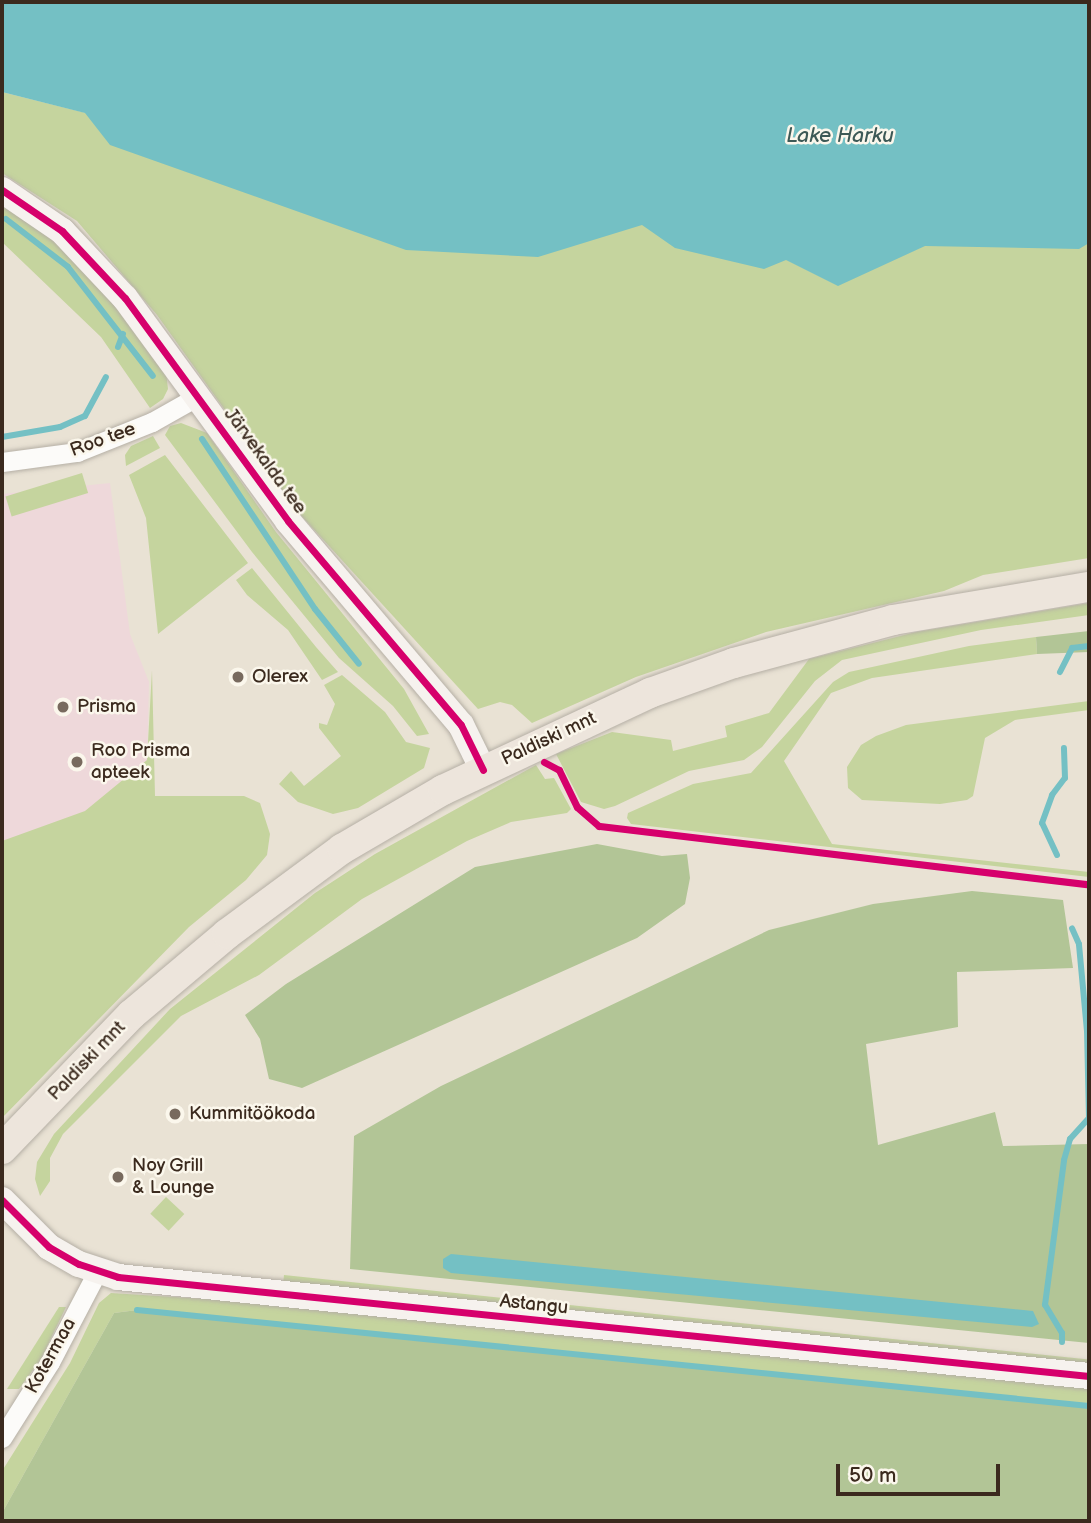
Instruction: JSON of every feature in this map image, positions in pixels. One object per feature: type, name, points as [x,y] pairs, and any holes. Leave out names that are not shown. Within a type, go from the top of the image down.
[{"type":"main road","name":"Paldiski mnt","points":[[2,1149],[132,1014],[227,934],[342,849],[483,770],[650,693],[777,649],[893,620],[1089,587]]},
{"type":"street","name":"Järvekalda tee","points":[[2,190],[36,210],[94,262],[198,396],[288,521],[461,725],[483,770]]},
{"type":"street","name":"Roo tee","points":[[2,462],[77,452],[152,422],[198,396]]},
{"type":"street","name":"Astangu","points":[[2,1200],[49,1247],[97,1272],[218,1290],[1089,1376]]},
{"type":"street","name":"Kotermaa","points":[[2,1438],[50,1363],[97,1272]]},
{"type":"shaded area","points":[[110,483],[130,634],[149,682],[146,811],[2,861],[2,494]]},
{"type":"green space","points":[[2,92],[86,113],[1089,109],[1089,558],[983,575],[944,591],[766,632],[636,677],[532,723],[512,705],[500,702],[478,709],[297,511],[157,315],[77,221],[2,173]]},
{"type":"green space","points":[[2,203],[44,232],[100,285],[166,372],[168,389],[163,399],[150,408],[101,337],[2,242]]},
{"type":"green space","points":[[181,423],[207,433],[276,532],[404,689],[429,734],[417,736],[393,706],[339,658],[252,552],[165,435],[170,426]]},
{"type":"green space","points":[[153,436],[160,448],[126,466],[125,455],[131,446]]},
{"type":"green space","points":[[165,455],[248,563],[158,634],[146,518],[129,475]]},
{"type":"green space","points":[[82,473],[88,493],[12,516],[5,496]]},
{"type":"green space","points":[[252,568],[338,672],[322,680],[288,630],[247,595],[236,580]]},
{"type":"green space","points":[[1089,603],[1089,615],[981,630],[842,660],[815,681],[762,747],[744,760],[689,771],[615,806],[604,809],[581,802],[556,754],[612,732],[671,740],[673,751],[727,737],[725,726],[769,713],[809,659],[916,632]]},
{"type":"green space","points":[[1089,631],[1089,652],[1037,654],[1036,637]]},
{"type":"green space","points":[[1036,637],[1037,654],[872,678],[831,693],[784,761],[832,844],[1089,872],[1089,877],[631,824],[627,818],[628,813],[693,784],[751,773],[833,682],[849,672],[969,646]]},
{"type":"green space","points":[[152,670],[155,796],[244,796],[260,803],[270,834],[267,855],[246,880],[189,927],[2,1118],[2,841],[85,811],[147,760]]},
{"type":"green space","points":[[342,675],[385,712],[406,742],[430,748],[424,768],[358,808],[333,814],[298,802],[279,784],[291,771],[304,786],[341,756],[319,728],[319,723],[327,725],[335,704],[324,685]]},
{"type":"green space","points":[[1089,701],[1089,710],[1015,720],[985,738],[973,796],[967,800],[940,804],[862,800],[848,788],[847,767],[861,745],[876,736],[906,725]]},
{"type":"green space","points":[[536,765],[545,779],[554,778],[571,809],[567,813],[511,822],[467,841],[362,899],[259,975],[181,1016],[63,1134],[50,1158],[50,1181],[40,1196],[35,1179],[37,1162],[54,1134],[170,1009],[315,893],[375,854]]},
{"type":"green space","points":[[597,844],[662,856],[687,854],[690,878],[685,904],[637,938],[302,1088],[269,1079],[260,1039],[245,1015],[286,984],[475,867]]},
{"type":"green space","points":[[972,891],[1063,900],[1073,968],[957,972],[958,1027],[866,1044],[878,1145],[995,1112],[1003,1146],[1089,1144],[1089,1343],[350,1269],[354,1136],[441,1086],[769,930],[873,904]]},
{"type":"green space","points":[[166,1197],[184,1214],[169,1231],[150,1214]]},
{"type":"green space","points":[[284,1275],[1089,1360],[1088,1370],[283,1285]]},
{"type":"green space","points":[[111,1293],[206,1299],[1089,1388],[1089,1406],[137,1310],[114,1313],[2,1513],[2,1471],[70,1363],[99,1303]]},
{"type":"green space","points":[[59,1307],[66,1307],[41,1359],[19,1389],[7,1389]]},
{"type":"green space","points":[[137,1310],[1089,1406],[1089,1521],[2,1521],[2,1513],[114,1313]]},
{"type":"water","name":"Lake Harku","points":[[2,2],[1089,2],[1089,243],[1079,249],[925,246],[838,286],[786,260],[764,269],[675,248],[642,225],[538,257],[406,250],[110,145],[85,113],[2,92]]},
{"type":"water","points":[[451,1254],[1033,1311],[1039,1324],[1032,1327],[451,1273],[443,1268],[443,1259]]},
{"type":"waterway","points":[[6,219],[68,267],[153,376]]},
{"type":"waterway","points":[[118,347],[123,334]]},
{"type":"waterway","points":[[2,437],[60,427],[85,416],[106,377]]},
{"type":"waterway","points":[[202,439],[315,609],[359,664]]},
{"type":"waterway","points":[[1060,672],[1072,648],[1089,646]]},
{"type":"waterway","points":[[1057,855],[1042,823],[1052,795],[1065,778],[1064,748]]},
{"type":"waterway","points":[[1062,1342],[1062,1333],[1045,1305],[1064,1160],[1070,1139],[1089,1118],[1087,1031],[1079,944],[1072,928]]},
{"type":"waterway","points":[[137,1310],[1089,1406]]},
{"type":"cycle path","points":[[2,190],[62,231],[125,298],[288,521],[461,725],[483,770]]},
{"type":"cycle path","points":[[544,762],[559,770],[577,807],[599,826],[1089,884]]},
{"type":"cycle path","points":[[2,1200],[49,1247],[79,1264],[118,1277],[1089,1376]]},
{"type":"place","name":"Olerex","points":[[238,677]]},
{"type":"place","name":"Prisma","points":[[63,707]]},
{"type":"place","name":"Roo Prisma apteek","points":[[77,762]]},
{"type":"place","name":"Kummitöökoda","points":[[175,1114]]},
{"type":"place","name":"Noy Grill & Lounge","points":[[118,1177]]}]
